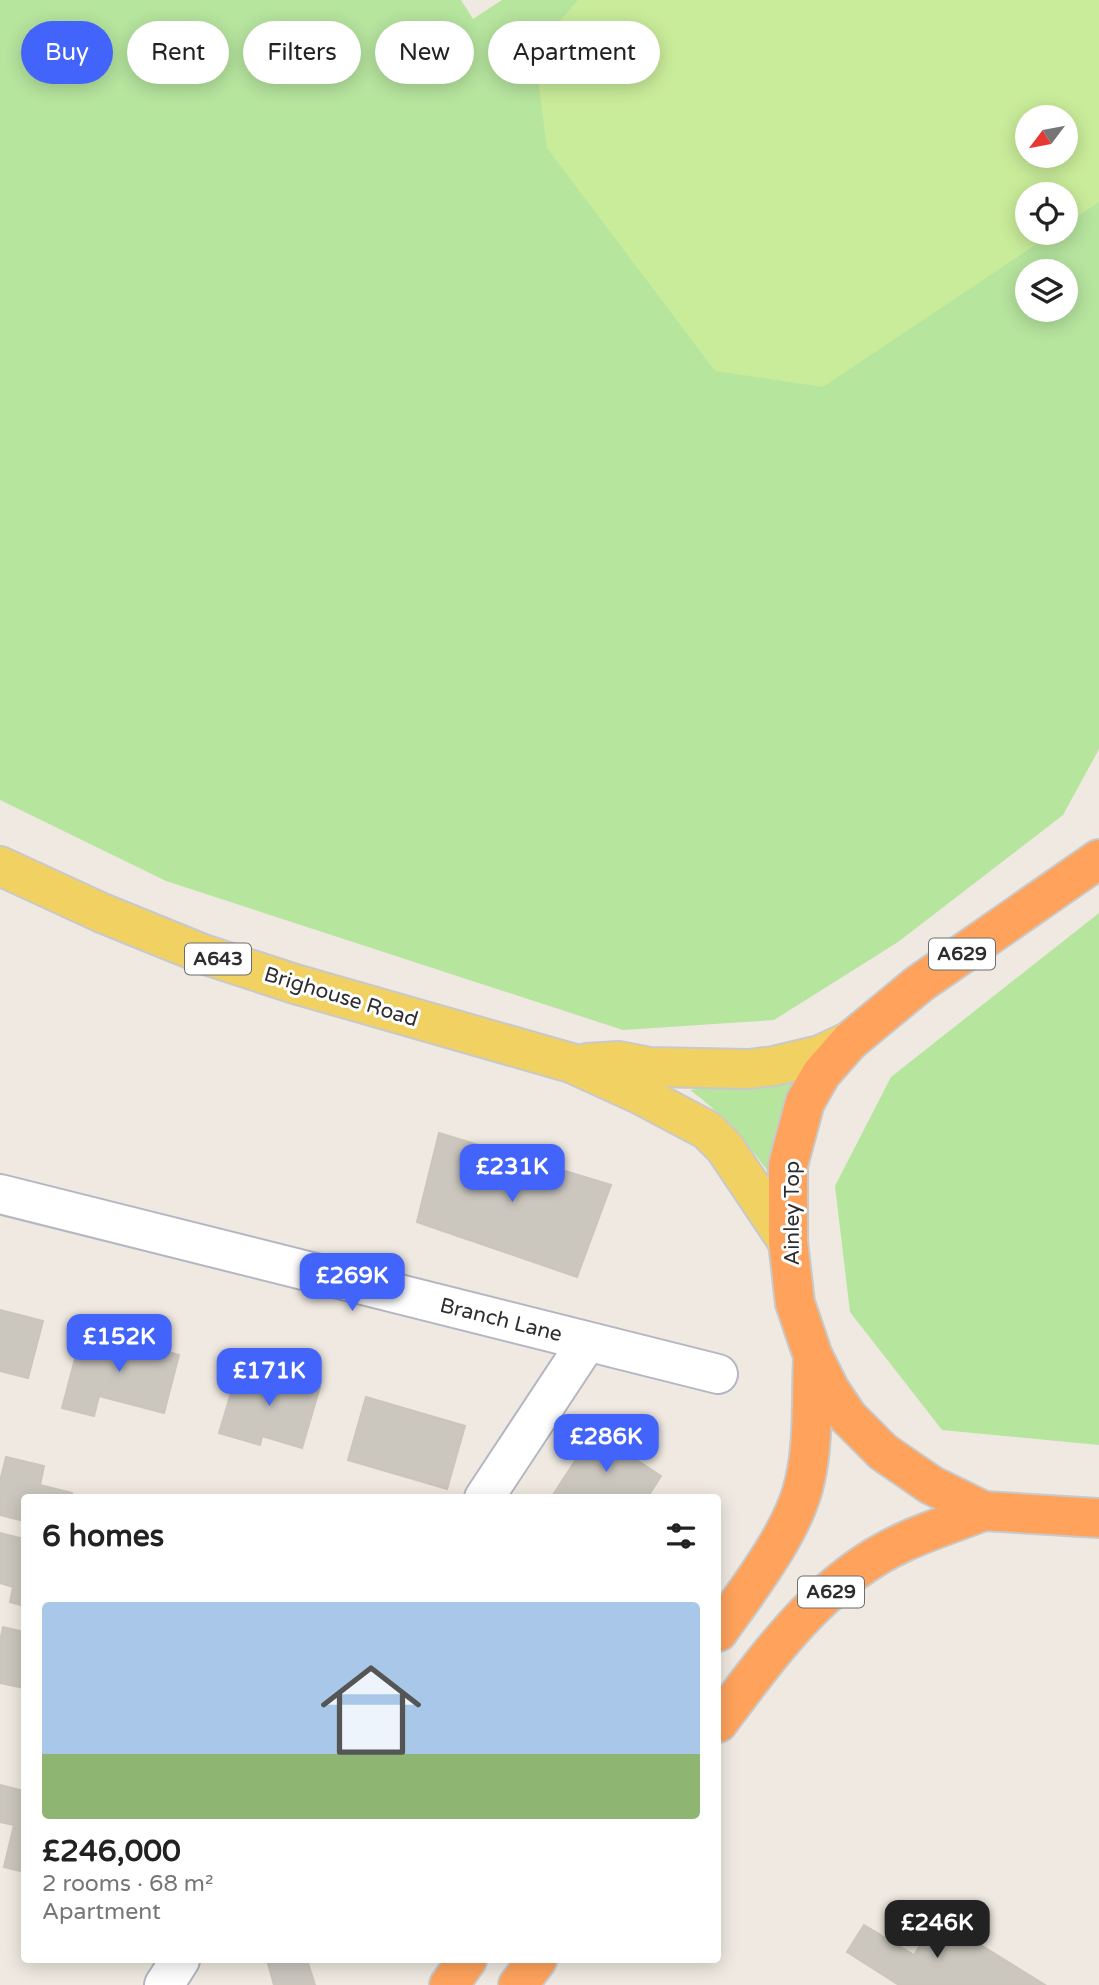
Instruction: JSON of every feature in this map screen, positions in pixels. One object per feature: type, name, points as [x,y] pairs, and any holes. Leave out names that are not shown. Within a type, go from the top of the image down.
[{"type":"highway","name":"Ainley Top","points":[[1092,860],[919,984],[850,1041],[821,1074],[805,1102],[788,1166],[788,1242],[795,1303],[813,1356],[830,1390],[848,1417],[883,1452],[931,1485],[984,1511],[1099,1518]]},
{"type":"highway","name":"A629","points":[[721,1628],[787,1529],[805,1483],[809,1458],[813,1356]]},
{"type":"highway","name":"A629","points":[[721,1719],[771,1653],[809,1610],[846,1579],[903,1542],[984,1511]]},
{"type":"highway","points":[[449,1985],[465,1963]]},
{"type":"highway","points":[[465,1985],[481,1963]]},
{"type":"highway","points":[[518,1985],[535,1963]]},
{"type":"main road","name":"Brighouse Road","points":[[0,866],[102,913],[203,954],[295,984],[571,1063]]},
{"type":"main road","name":"A643","points":[[571,1063],[619,1061],[650,1067],[749,1069],[820,1055],[850,1041]]},
{"type":"main road","name":"A643","points":[[571,1063],[707,1130],[725,1148],[788,1242]]},
{"type":"street","name":"Branch Lane","points":[[0,1194],[718,1374]]},
{"type":"street","points":[[487,1494],[587,1342]]},
{"type":"street","points":[[164,1985],[178,1963]]},
{"type":"green space","points":[[0,0],[461,0],[473,19],[502,0],[1099,0],[1099,749],[1063,815],[898,942],[774,1020],[623,1030],[166,881],[0,800]]},
{"type":"green space","points":[[578,0],[1099,0],[1099,202],[1078,216],[1078,182],[1015,182],[1015,245],[1035,245],[823,387],[715,371],[547,148],[538,84],[660,84],[660,21],[560,21]]},
{"type":"green space","points":[[1099,913],[1099,1445],[942,1430],[850,1312],[835,1186],[891,1077]]},
{"type":"green space","points":[[809,1074],[771,1176],[734,1129],[690,1090]]},
{"type":"building","points":[[439,1133],[611,1185],[577,1277],[417,1222]]},
{"type":"building","points":[[0,1310],[43,1321],[28,1378],[0,1371]]},
{"type":"building","points":[[83,1329],[179,1355],[164,1413],[99,1396],[94,1416],[62,1408]]},
{"type":"building","points":[[240,1363],[320,1387],[302,1448],[262,1436],[260,1445],[219,1433]]},
{"type":"building","points":[[366,1397],[465,1426],[447,1489],[348,1460]]},
{"type":"building","points":[[594,1432],[661,1476],[650,1494],[554,1494]]},
{"type":"building","points":[[6,1457],[44,1466],[40,1485],[72,1493],[21,1494],[21,1520],[0,1515],[0,1481]]},
{"type":"building","points":[[0,1533],[21,1538],[21,1605],[10,1602],[13,1587],[0,1583]]},
{"type":"building","points":[[3,1627],[21,1631],[21,1687],[0,1683],[0,1641]]},
{"type":"building","points":[[0,1785],[21,1790],[21,1871],[4,1867],[14,1825],[0,1822]]},
{"type":"building","points":[[937,1918],[1045,1985],[899,1985],[847,1952],[864,1925],[914,1955]]},
{"type":"building","points":[[268,1963],[308,1963],[315,1985],[274,1985]]}]
